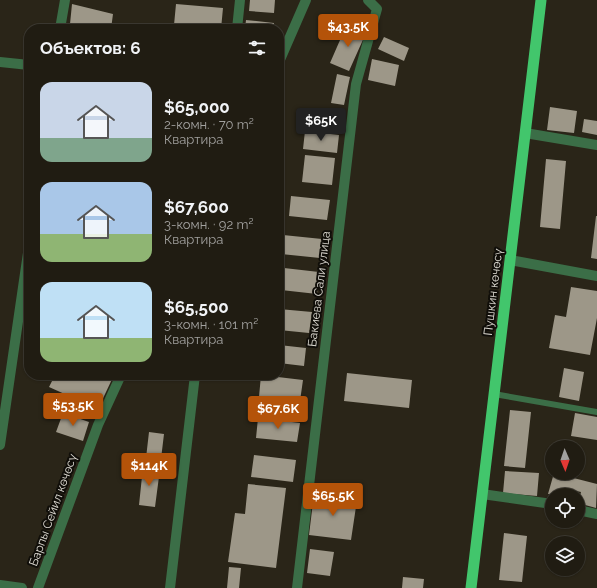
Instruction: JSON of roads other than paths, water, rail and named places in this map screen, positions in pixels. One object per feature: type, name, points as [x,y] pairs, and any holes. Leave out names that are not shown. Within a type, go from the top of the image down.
[{"type":"highway","name":"Пушкин көчөсү","points":[[471,588],[541,0]]},
{"type":"street","points":[[61,24],[64,0]]},
{"type":"street","points":[[238,24],[240,0]]},
{"type":"street","points":[[284,51],[306,0]]},
{"type":"street","name":"Бакиева Сали улица","points":[[298,588],[356,84],[377,9],[368,0]]},
{"type":"street","points":[[0,62],[24,64]]},
{"type":"street","points":[[526,133],[597,145]]},
{"type":"street","points":[[510,260],[597,276]]},
{"type":"street","points":[[0,445],[24,280]]},
{"type":"street","name":"Барпы Сейил көчөсү","points":[[38,588],[98,425],[119,380]]},
{"type":"street","points":[[170,588],[194,380]]},
{"type":"street","points":[[482,494],[545,503]]},
{"type":"street","points":[[585,511],[597,514]]},
{"type":"street","points":[[0,585],[22,588]]},
{"type":"lane","points":[[494,394],[597,412]]}]
